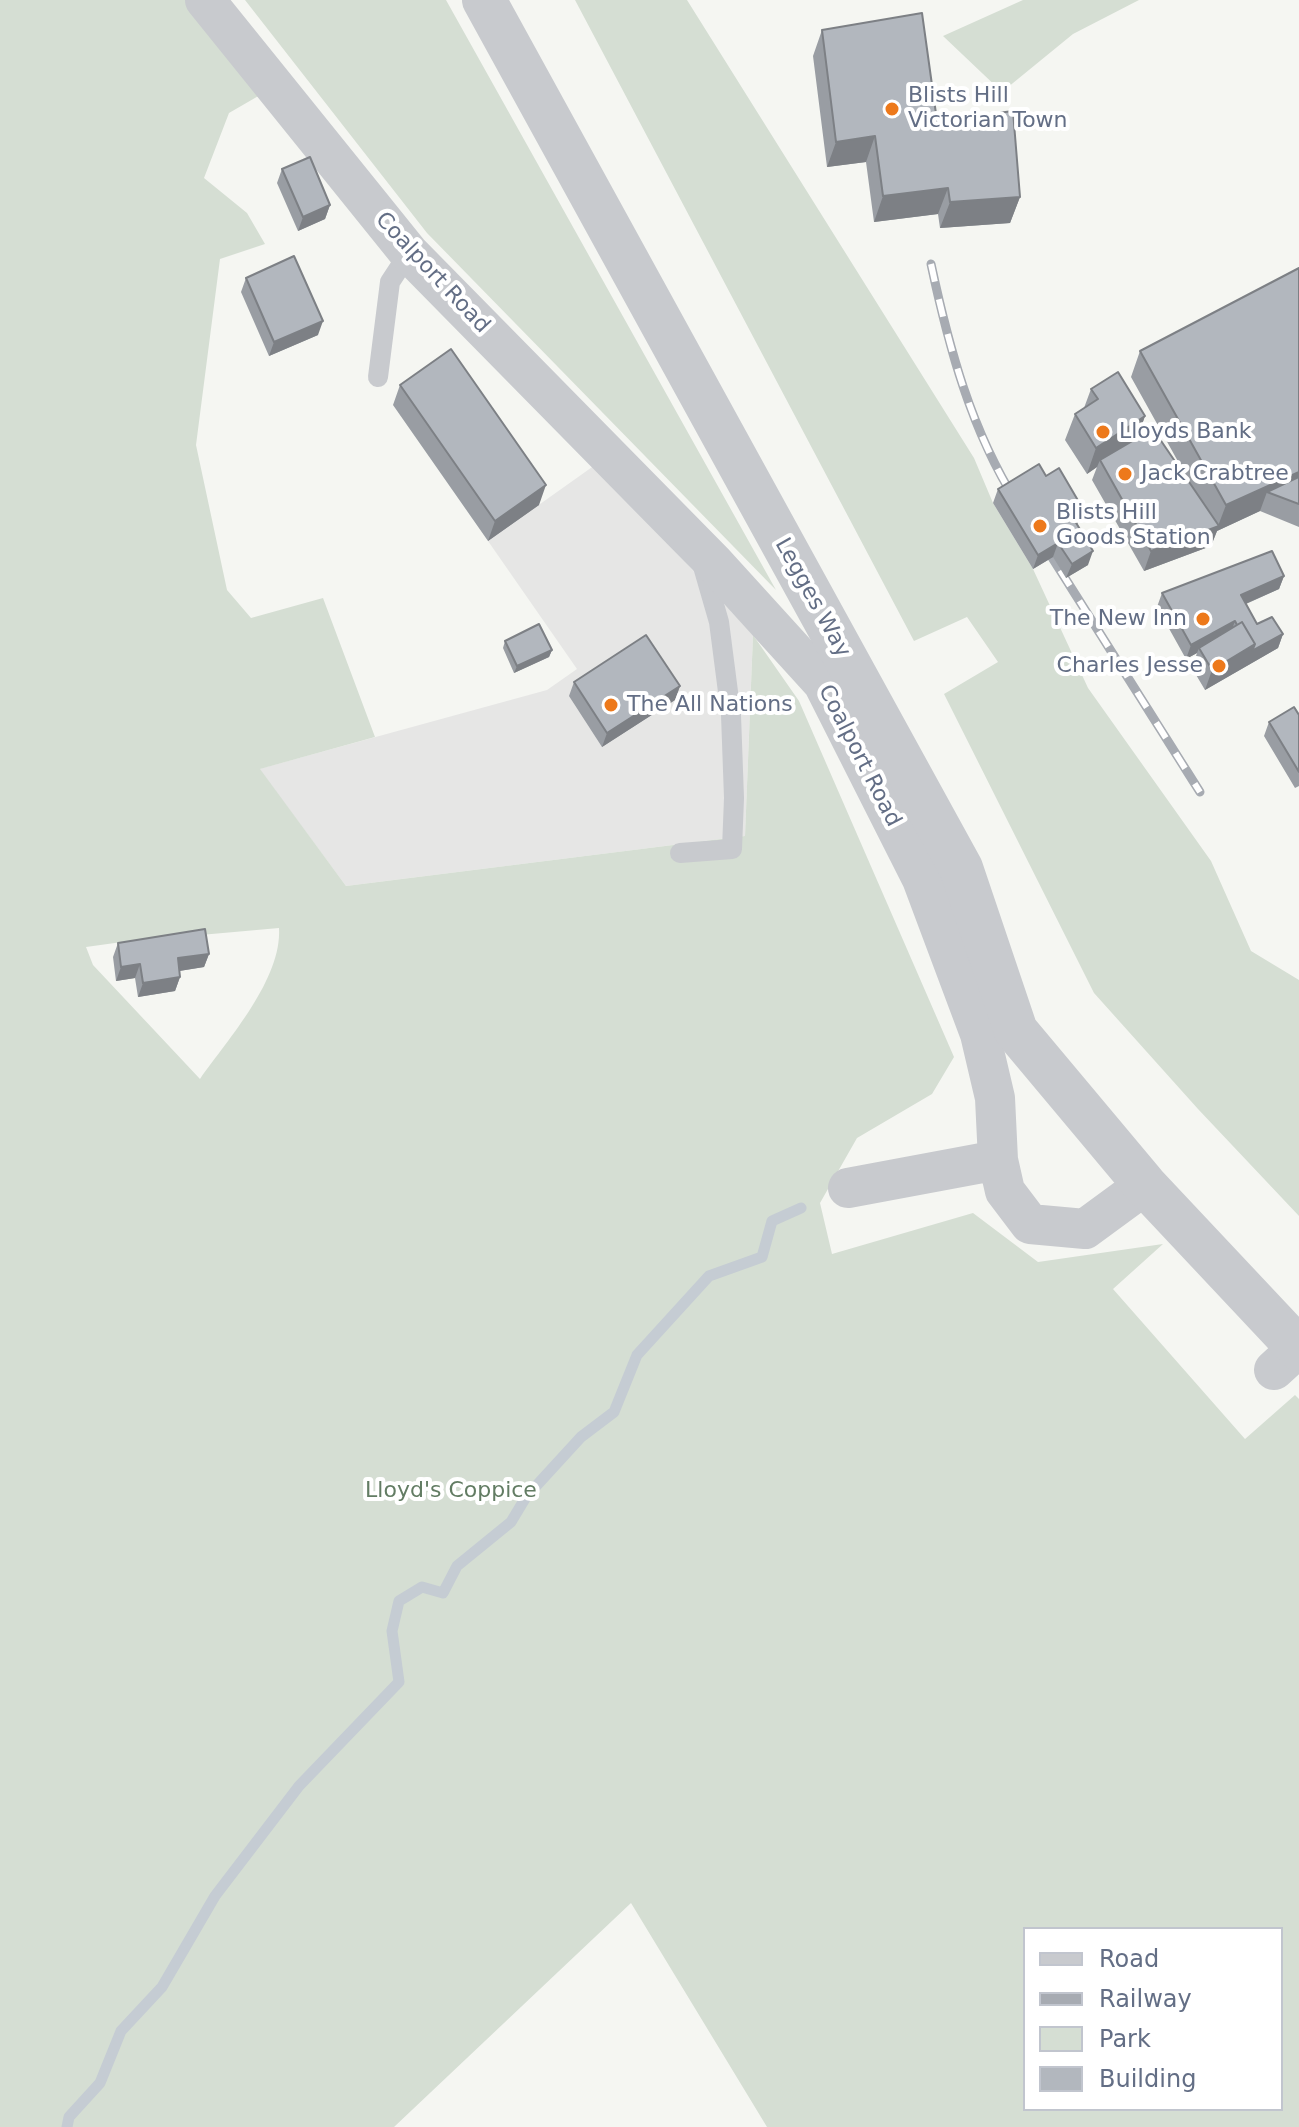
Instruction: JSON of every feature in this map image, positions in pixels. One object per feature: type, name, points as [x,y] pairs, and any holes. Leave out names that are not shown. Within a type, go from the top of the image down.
[{"type":"street","name":"Coalport Road","points":[[205,0],[409,253],[696,544],[823,683],[922,879],[980,1034],[995,1098],[998,1160],[1005,1191],[1030,1224],[1085,1229],[1145,1185]]},
{"type":"street","name":"Legges Way","points":[[484,0],[961,868],[1016,1031],[1145,1185]]},
{"type":"street","points":[[848,1188],[998,1160]]},
{"type":"street","points":[[1145,1185],[1290,1356]]},
{"type":"lane","points":[[378,377],[390,282],[409,253]]},
{"type":"lane","points":[[680,853],[732,849],[731,715],[719,622],[696,544]]},
{"type":"shaded area","points":[[595,465],[753,635],[745,836],[346,886],[259,769],[547,690],[577,669],[488,541]]},
{"type":"green space","name":"Lloyd's Coppice","points":[[0,0],[186,0],[267,91],[229,113],[204,178],[247,213],[265,244],[220,259],[196,445],[227,590],[251,618],[323,598],[375,737],[260,769],[346,886],[745,836],[753,635],[799,701],[954,1057],[932,1094],[857,1138],[820,1203],[832,1254],[973,1213],[1038,1262],[1163,1244],[1113,1289],[1245,1439],[1295,1395],[1299,1399],[1299,2127],[767,2127],[631,1903],[394,2127],[0,2127]],"holes":[[[279,928],[272,967],[252,1007],[200,1079],[93,965],[86,947]]]},
{"type":"green space","points":[[245,0],[446,0],[776,590],[427,233]]},
{"type":"green space","points":[[575,0],[687,0],[974,458],[993,503],[1033,569],[1088,688],[1211,861],[1251,951],[1299,980],[1299,1216],[1094,993],[944,694],[998,662],[967,617],[914,641]]},
{"type":"green space","points":[[1023,0],[1139,0],[1073,34],[1002,92],[943,36]]},
{"type":"building","points":[[922,13],[937,121],[1013,111],[1020,197],[950,202],[948,188],[883,196],[875,136],[836,142],[822,30]]},
{"type":"building","points":[[310,157],[330,205],[303,217],[282,169]]},
{"type":"building","points":[[294,256],[323,321],[274,342],[246,278]]},
{"type":"building","points":[[1299,268],[1299,472],[1226,505],[1140,351]]},
{"type":"building","points":[[451,349],[546,485],[495,521],[400,385]]},
{"type":"building","points":[[1118,372],[1145,416],[1096,448],[1075,414],[1098,399],[1091,389]]},
{"type":"building","points":[[1153,429],[1219,526],[1151,551],[1100,460]]},
{"type":"building","name":"Blists Hill Goods Station","points":[[1039,464],[1046,476],[1059,468],[1083,509],[1072,516],[1093,551],[1072,564],[1058,543],[1038,555],[998,489]]},
{"type":"building","points":[[1299,477],[1299,504],[1267,492]]},
{"type":"building","name":"The New Inn","points":[[1272,551],[1284,576],[1241,595],[1257,624],[1272,617],[1283,634],[1252,651],[1255,644],[1242,622],[1237,625],[1235,621],[1191,645],[1162,593]]},
{"type":"building","points":[[1242,622],[1255,644],[1212,670],[1199,648]]},
{"type":"building","points":[[539,624],[552,650],[517,666],[505,641]]},
{"type":"building","points":[[646,635],[680,686],[607,733],[574,682]]},
{"type":"building","points":[[1294,707],[1299,715],[1299,772],[1269,722]]},
{"type":"building","points":[[205,929],[209,954],[178,958],[180,977],[143,983],[140,964],[121,967],[118,943]]},
{"type":"waterway","points":[[67,2127],[69,2117],[100,2083],[121,2031],[162,1987],[215,1896],[299,1786],[399,1682],[392,1631],[399,1601],[422,1587],[443,1593],[457,1566],[511,1522],[526,1497],[581,1437],[614,1412],[637,1355],[709,1276],[762,1257],[772,1221],[801,1208]]},
{"type":"railway","points":[[931,264],[946,327],[974,417],[1017,503]]},
{"type":"railway","points":[[1041,540],[1200,792]]},
{"type":"place","name":"Blists Hill Victorian Town","points":[[892,109]]},
{"type":"place","name":"Lloyds Bank","points":[[1103,432]]},
{"type":"place","name":"Jack Crabtree","points":[[1125,474]]},
{"type":"place","name":"Blists Hill Goods Station","points":[[1040,526]]},
{"type":"place","name":"The New Inn","points":[[1203,619]]},
{"type":"place","name":"Charles Jesse","points":[[1219,666]]},
{"type":"place","name":"The All Nations","points":[[611,705]]}]
